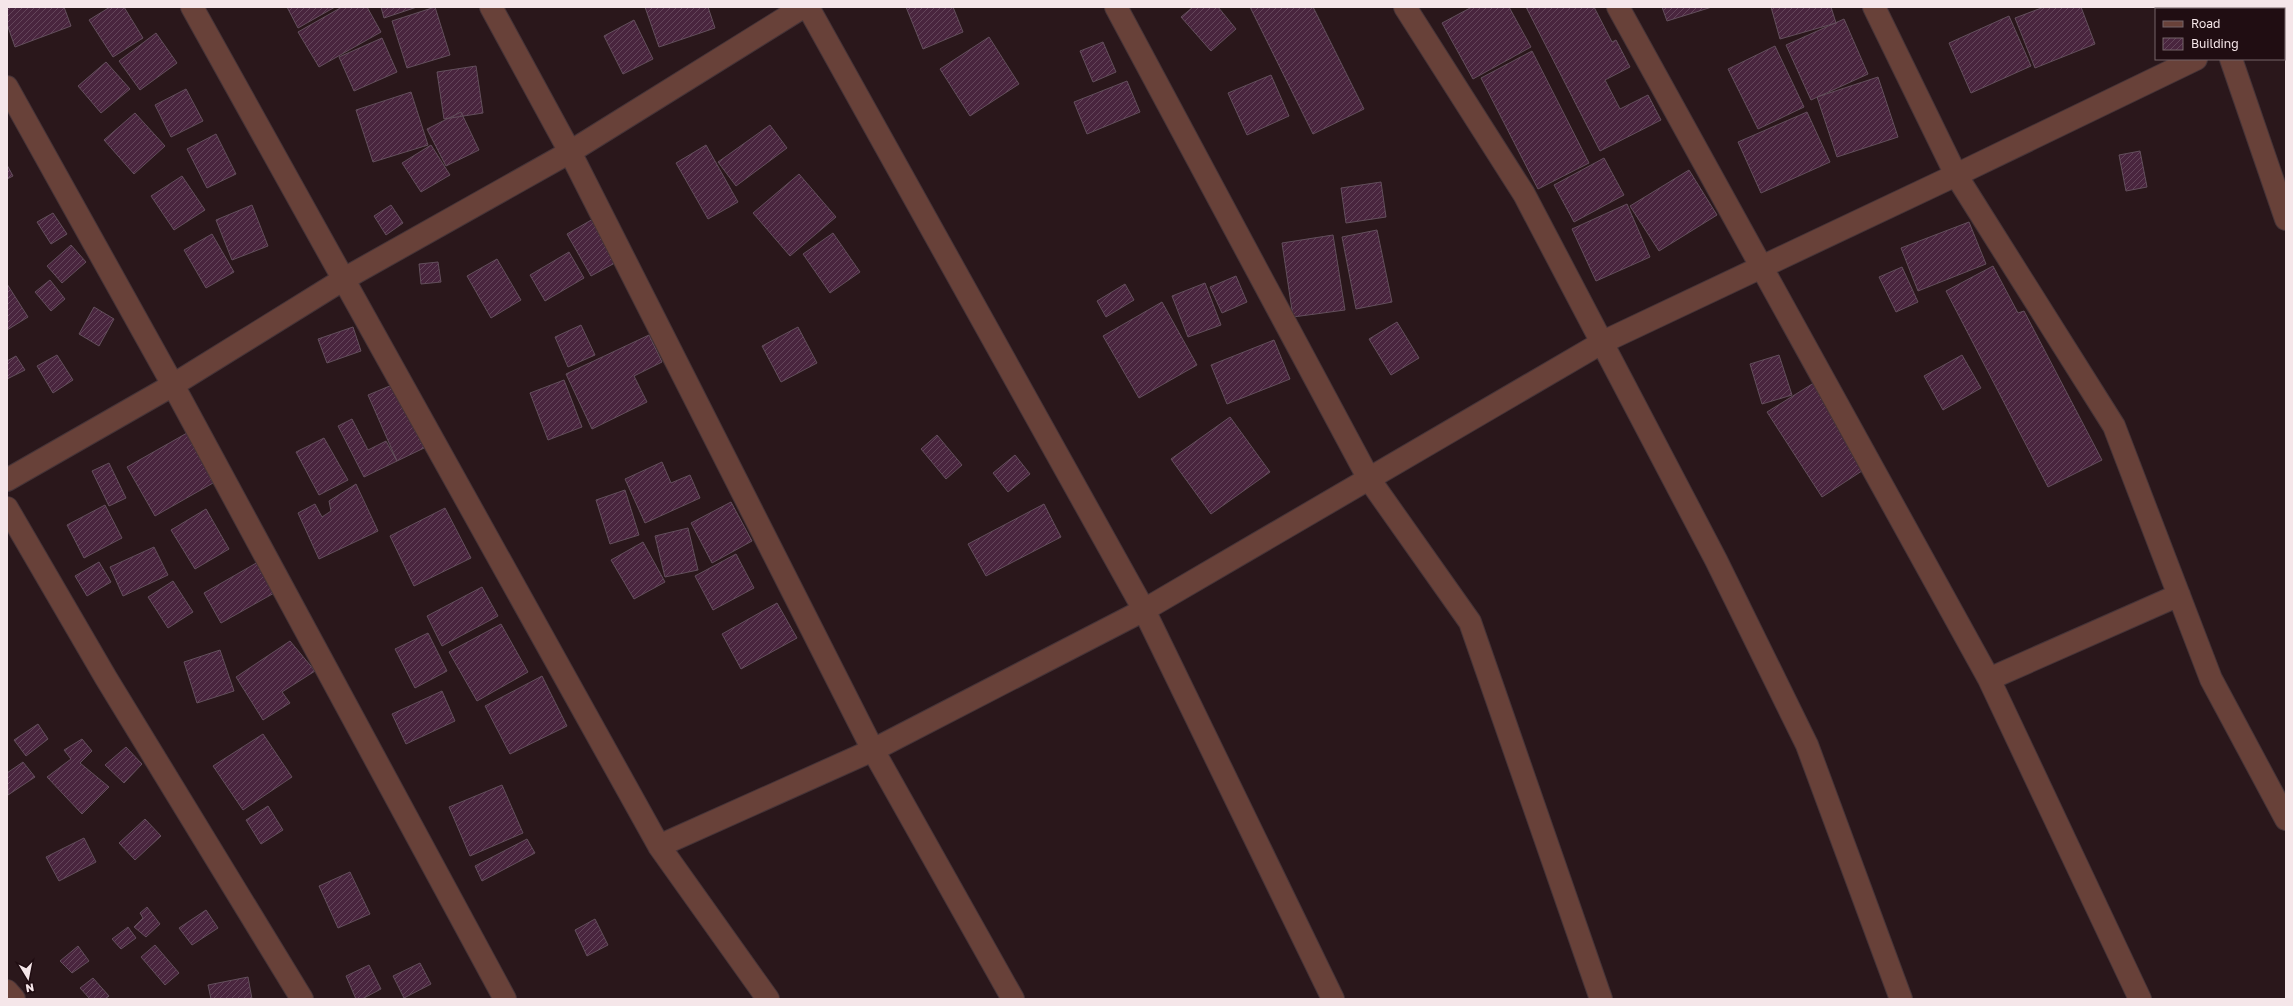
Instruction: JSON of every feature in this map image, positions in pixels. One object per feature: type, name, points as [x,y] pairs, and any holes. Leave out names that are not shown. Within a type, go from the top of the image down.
[{"type":"street","points":[[192,7],[659,846],[768,999]]},
{"type":"street","points":[[490,7],[570,152],[873,750],[1013,999]]},
{"type":"street","points":[[7,480],[173,385],[344,279],[570,152],[803,7]]},
{"type":"street","points":[[808,7],[1144,610],[1333,999]]},
{"type":"street","points":[[1116,7],[1369,479],[1470,622],[1601,999]]},
{"type":"street","points":[[1405,7],[1524,194],[1603,342],[1716,560],[1807,745],[1902,999]]},
{"type":"street","points":[[1618,7],[1761,269],[1989,679],[2140,999]]},
{"type":"street","points":[[1874,7],[1956,174],[2114,426],[2211,679],[2286,819]]},
{"type":"street","points":[[659,846],[873,750],[1144,610],[1603,342],[1761,269],[2194,60]]},
{"type":"street","points":[[2231,60],[2286,219]]},
{"type":"street","points":[[7,87],[173,385],[505,999]]},
{"type":"street","points":[[7,508],[106,678],[302,999]]},
{"type":"street","points":[[1989,679],[2179,595]]},
{"type":"street","points":[[7,991],[14,999]]},
{"type":"building","points":[[7,7],[64,7],[71,26],[15,47],[7,24]]},
{"type":"building","points":[[110,7],[124,7],[143,38],[113,57],[89,20]]},
{"type":"building","points":[[287,7],[335,7],[298,28]]},
{"type":"building","points":[[342,7],[367,7],[381,32],[319,67],[298,32]]},
{"type":"building","points":[[381,7],[417,7],[384,18]]},
{"type":"building","points":[[435,7],[450,55],[407,68],[392,21]]},
{"type":"building","points":[[645,7],[708,7],[715,28],[659,47]]},
{"type":"building","points":[[906,7],[953,7],[963,32],[923,49]]},
{"type":"building","points":[[1193,7],[1218,7],[1236,29],[1211,51],[1181,17]]},
{"type":"building","points":[[1250,7],[1313,7],[1364,109],[1313,134]]},
{"type":"building","points":[[1472,7],[1509,7],[1531,47],[1473,79],[1442,23]]},
{"type":"building","points":[[1526,7],[1594,7],[1612,42],[1616,40],[1630,67],[1605,80],[1620,109],[1648,95],[1661,120],[1600,151]]},
{"type":"building","points":[[1662,7],[1712,7],[1667,21]]},
{"type":"building","points":[[1771,7],[1831,7],[1836,23],[1780,39]]},
{"type":"building","points":[[2044,7],[2081,7],[2095,44],[2035,68],[2015,18]]},
{"type":"building","points":[[2009,16],[2031,66],[1971,93],[1949,43]]},
{"type":"building","points":[[1844,19],[1868,74],[1811,100],[1786,45]]},
{"type":"building","points":[[634,20],[653,59],[623,74],[604,36]]},
{"type":"building","points":[[156,33],[177,63],[140,90],[119,61]]},
{"type":"building","points":[[989,37],[1019,84],[970,116],[940,69]]},
{"type":"building","points":[[382,38],[397,72],[354,91],[339,57]]},
{"type":"building","points":[[1103,42],[1116,72],[1093,82],[1080,51]]},
{"type":"building","points":[[1775,46],[1804,107],[1758,129],[1728,69]]},
{"type":"building","points":[[1532,51],[1589,163],[1538,189],[1481,78]]},
{"type":"building","points":[[106,62],[130,89],[101,113],[78,86]]},
{"type":"building","points":[[476,66],[483,113],[444,119],[437,72]]},
{"type":"building","points":[[1271,75],[1289,116],[1247,135],[1228,93]]},
{"type":"building","points":[[1878,77],[1898,137],[1837,157],[1817,97]]},
{"type":"building","points":[[1127,81],[1140,112],[1087,134],[1074,102]]},
{"type":"building","points":[[186,89],[203,121],[171,137],[155,105]]},
{"type":"building","points":[[411,92],[428,145],[373,162],[356,110]]},
{"type":"building","points":[[461,112],[479,150],[446,166],[427,129]]},
{"type":"building","points":[[1807,112],[1830,162],[1761,193],[1738,142]]},
{"type":"building","points":[[135,113],[165,146],[134,174],[104,140]]},
{"type":"building","points":[[770,125],[787,148],[736,186],[718,162]]},
{"type":"building","points":[[216,134],[236,174],[207,188],[187,149]]},
{"type":"building","points":[[431,145],[450,175],[421,192],[402,163]]},
{"type":"building","points":[[706,145],[738,202],[708,219],[676,163]]},
{"type":"building","points":[[2140,151],[2147,187],[2126,191],[2119,155]]},
{"type":"building","points":[[1604,158],[1624,195],[1574,222],[1554,185]]},
{"type":"building","points":[[7,165],[13,176],[7,179]]},
{"type":"building","points":[[1689,170],[1717,215],[1659,251],[1630,206]]},
{"type":"building","points":[[799,174],[836,217],[790,256],[753,213]]},
{"type":"building","points":[[182,176],[205,210],[174,230],[151,196]]},
{"type":"building","points":[[1381,182],[1386,217],[1346,223],[1341,188]]},
{"type":"building","points":[[1627,204],[1650,257],[1596,281],[1572,229]]},
{"type":"building","points":[[252,205],[268,246],[232,260],[216,220]]},
{"type":"building","points":[[391,205],[403,223],[386,235],[374,216]]},
{"type":"building","points":[[53,213],[67,234],[51,244],[37,222]]},
{"type":"building","points":[[600,215],[624,258],[591,276],[567,234]]},
{"type":"building","points":[[1969,222],[1986,264],[1918,291],[1901,248]]},
{"type":"building","points":[[1377,230],[1392,302],[1356,309],[1342,237]]},
{"type":"building","points":[[833,233],[860,272],[830,293],[803,254]]},
{"type":"building","points":[[212,234],[234,272],[206,288],[184,250]]},
{"type":"building","points":[[1333,235],[1345,310],[1293,317],[1282,243]]},
{"type":"building","points":[[71,245],[86,262],[62,283],[47,266]]},
{"type":"building","points":[[569,252],[584,278],[545,301],[530,275]]},
{"type":"building","points":[[497,259],[521,300],[491,318],[467,276]]},
{"type":"building","points":[[438,262],[441,282],[421,284],[419,264]]},
{"type":"building","points":[[1993,266],[2018,313],[2024,311],[2102,460],[2048,487],[1946,291]]},
{"type":"building","points":[[1902,267],[1918,302],[1896,312],[1879,277]]},
{"type":"building","points":[[1236,276],[1247,302],[1222,313],[1210,287]]},
{"type":"building","points":[[50,280],[65,299],[51,311],[35,292]]},
{"type":"building","points":[[1205,283],[1221,325],[1188,337],[1172,296]]},
{"type":"building","points":[[7,284],[28,317],[7,330]]},
{"type":"building","points":[[1125,284],[1134,300],[1106,317],[1097,301]]},
{"type":"building","points":[[1162,302],[1197,365],[1139,398],[1103,336]]},
{"type":"building","points":[[94,307],[114,319],[99,346],[79,334]]},
{"type":"building","points":[[1397,322],[1419,358],[1391,375],[1369,339]]},
{"type":"building","points":[[581,325],[595,355],[568,367],[555,337]]},
{"type":"building","points":[[353,327],[361,351],[327,363],[318,339]]},
{"type":"building","points":[[798,327],[817,363],[781,382],[762,346]]},
{"type":"building","points":[[649,335],[662,362],[634,376],[647,402],[592,429],[566,374]]},
{"type":"building","points":[[1274,340],[1290,379],[1227,404],[1211,365]]},
{"type":"building","points":[[57,355],[73,380],[53,393],[37,366]]},
{"type":"building","points":[[1779,355],[1792,395],[1762,404],[1750,364]]},
{"type":"building","points":[[1962,355],[1981,388],[1943,410],[1924,376]]},
{"type":"building","points":[[16,356],[25,370],[7,379],[7,361]]},
{"type":"building","points":[[564,380],[582,427],[548,440],[530,393]]},
{"type":"building","points":[[1817,381],[1871,465],[1822,497],[1767,412]]},
{"type":"building","points":[[397,383],[424,448],[397,461],[368,395]]},
{"type":"building","points":[[1230,417],[1270,472],[1211,514],[1171,459]]},
{"type":"building","points":[[352,419],[368,450],[386,441],[397,461],[364,477],[338,426]]},
{"type":"building","points":[[187,433],[213,483],[155,516],[127,467]]},
{"type":"building","points":[[937,435],[962,465],[946,479],[921,449]]},
{"type":"building","points":[[324,438],[348,480],[319,495],[296,452]]},
{"type":"building","points":[[1015,455],[1030,474],[1008,492],[993,473]]},
{"type":"building","points":[[662,462],[671,483],[690,475],[700,498],[645,523],[625,479]]},
{"type":"building","points":[[109,463],[126,498],[109,506],[92,471]]},
{"type":"building","points":[[356,484],[378,531],[319,559],[298,513],[315,504],[322,517],[331,511],[329,501]]},
{"type":"building","points":[[625,490],[639,535],[610,544],[596,500]]},
{"type":"building","points":[[731,502],[752,541],[712,563],[691,523]]},
{"type":"building","points":[[1044,504],[1061,537],[986,576],[968,544]]},
{"type":"building","points":[[105,505],[122,538],[84,558],[67,525]]},
{"type":"building","points":[[445,508],[471,558],[414,586],[390,536]]},
{"type":"building","points":[[206,509],[229,549],[195,569],[171,530]]},
{"type":"building","points":[[688,528],[698,570],[665,577],[655,536]]},
{"type":"building","points":[[643,542],[665,582],[634,599],[611,560]]},
{"type":"building","points":[[154,547],[168,575],[123,596],[110,567]]},
{"type":"building","points":[[736,554],[754,588],[713,610],[695,576]]},
{"type":"building","points":[[265,558],[283,588],[221,623],[204,593]]},
{"type":"building","points":[[99,562],[111,582],[87,596],[75,576]]},
{"type":"building","points":[[173,581],[193,612],[168,628],[148,597]]},
{"type":"building","points":[[482,587],[498,616],[442,646],[427,616]]},
{"type":"building","points":[[777,603],[797,638],[741,669],[722,634]]},
{"type":"building","points":[[501,624],[528,672],[477,701],[449,652]]},
{"type":"building","points":[[428,633],[447,671],[415,688],[395,649]]},
{"type":"building","points":[[290,641],[315,671],[282,692],[290,703],[263,720],[236,677]]},
{"type":"building","points":[[220,650],[234,691],[197,703],[184,662]]},
{"type":"building","points":[[542,676],[567,726],[510,754],[485,706]]},
{"type":"building","points":[[442,691],[455,721],[406,744],[392,714]]},
{"type":"building","points":[[38,724],[48,739],[26,756],[14,740]]},
{"type":"building","points":[[263,734],[292,777],[243,810],[213,766]]},
{"type":"building","points":[[82,739],[92,751],[80,763],[109,787],[82,814],[47,777],[71,759],[64,750]]},
{"type":"building","points":[[126,747],[142,764],[124,783],[105,765]]},
{"type":"building","points":[[23,762],[35,777],[8,795],[7,773]]},
{"type":"building","points":[[502,785],[523,833],[470,856],[449,807]]},
{"type":"building","points":[[268,806],[283,830],[261,844],[246,820]]},
{"type":"building","points":[[145,819],[161,836],[135,860],[119,843]]},
{"type":"building","points":[[84,838],[96,862],[59,881],[46,857]]},
{"type":"building","points":[[527,839],[535,853],[482,881],[475,866]]},
{"type":"building","points":[[350,872],[370,914],[338,928],[319,886]]},
{"type":"building","points":[[147,907],[160,924],[146,937],[134,927],[143,918],[140,913]]},
{"type":"building","points":[[206,910],[218,928],[192,945],[179,928]]},
{"type":"building","points":[[595,919],[608,945],[587,956],[575,930]]},
{"type":"building","points":[[128,927],[136,938],[121,949],[112,939]]},
{"type":"building","points":[[155,945],[179,973],[165,985],[141,957]]},
{"type":"building","points":[[78,946],[89,961],[72,973],[60,961]]},
{"type":"building","points":[[420,963],[431,984],[404,998],[393,976]]},
{"type":"building","points":[[369,965],[381,989],[362,999],[356,999],[346,976]]},
{"type":"building","points":[[248,977],[252,999],[211,999],[208,985]]},
{"type":"building","points":[[93,978],[109,996],[105,999],[90,999],[80,988]]}]
